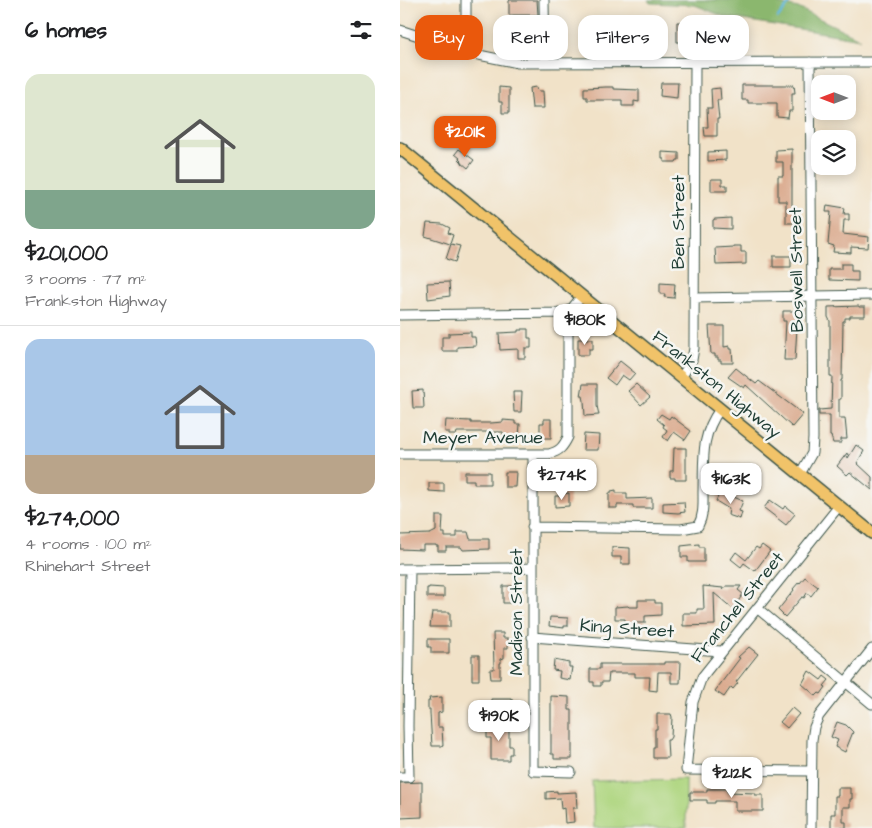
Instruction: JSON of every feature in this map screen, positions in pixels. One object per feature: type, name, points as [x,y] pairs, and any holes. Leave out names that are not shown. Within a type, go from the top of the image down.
[{"type":"main road","name":"Frankston Highway","points":[[400,148],[872,533]]},
{"type":"street","points":[[466,0],[466,15]]},
{"type":"street","points":[[544,0],[545,64]]},
{"type":"street","points":[[400,30],[415,35]]},
{"type":"street","points":[[483,56],[507,62],[545,64],[872,62]]},
{"type":"street","name":"Boswell Street","points":[[800,474],[810,458],[813,448],[810,62]]},
{"type":"street","name":"Ben Street","points":[[681,378],[694,354],[695,63]]},
{"type":"street","points":[[694,298],[872,295]]},
{"type":"street","points":[[400,316],[568,313],[582,296]]},
{"type":"street","name":"Meyer Avenue","points":[[400,454],[549,454],[557,452],[564,447],[568,437],[568,313]]},
{"type":"street","points":[[532,527],[682,529],[698,526],[702,519],[705,440],[710,424],[720,409]]},
{"type":"street","name":"Madison Street","points":[[533,454],[533,771],[572,772]]},
{"type":"street","name":"Franchel Street","points":[[811,771],[686,770],[693,702],[704,672],[838,506]]},
{"type":"street","points":[[400,569],[532,568]]},
{"type":"street","points":[[404,777],[408,726],[410,569]]},
{"type":"street","points":[[757,608],[872,704]]},
{"type":"street","name":"King Street","points":[[532,637],[721,651]]},
{"type":"street","points":[[811,828],[811,771],[814,727],[819,716],[872,649]]},
{"type":"green space","points":[[648,0],[774,0],[780,4],[798,8],[861,39],[749,21],[749,15],[720,15],[695,5],[650,3]]},
{"type":"green space","points":[[686,779],[686,828],[594,828],[592,781]]},
{"type":"building","points":[[537,0],[538,15],[509,15],[509,1]]},
{"type":"building","points":[[677,22],[678,22],[678,42]]},
{"type":"building","points":[[661,83],[678,83],[677,98],[660,96]]},
{"type":"building","points":[[742,85],[794,85],[795,93],[792,93],[792,111],[789,111],[788,118],[777,117],[777,103],[748,103],[748,100],[742,100]]},
{"type":"building","points":[[499,87],[509,88],[509,113],[502,113],[502,102],[499,102]]},
{"type":"building","points":[[537,87],[538,91],[543,91],[544,108],[532,108],[530,88]]},
{"type":"building","points":[[613,87],[613,89],[639,90],[639,102],[634,101],[634,106],[622,106],[622,100],[587,100],[587,97],[584,97],[584,88]]},
{"type":"building","points":[[720,88],[721,100],[717,100],[719,119],[717,119],[717,136],[705,136],[704,127],[708,127],[707,108],[712,108],[711,89]]},
{"type":"building","points":[[459,149],[474,160],[468,168],[455,154]]},
{"type":"building","points":[[792,149],[792,206],[795,206],[795,223],[786,223],[786,201],[778,201],[778,176],[783,176],[783,162],[776,162],[776,150]]},
{"type":"building","points":[[726,151],[726,160],[708,161],[708,152]]},
{"type":"building","points":[[662,152],[679,153],[679,160],[676,162],[664,162]]},
{"type":"building","points":[[711,179],[722,179],[722,185],[727,185],[727,191],[711,191]]},
{"type":"building","points":[[827,205],[845,208],[844,214],[849,214],[849,220],[844,220],[843,234],[869,237],[868,248],[851,247],[851,253],[833,252],[834,246],[828,244],[831,212],[826,212]]},
{"type":"building","points":[[731,218],[731,229],[713,228],[713,220]]},
{"type":"building","points":[[427,223],[442,224],[450,228],[448,233],[453,235],[450,244],[425,236]]},
{"type":"building","points":[[451,244],[460,246],[455,262],[446,259]]},
{"type":"building","points":[[741,246],[741,252],[746,252],[746,264],[716,265],[715,248]]},
{"type":"building","points":[[773,256],[791,256],[791,267],[773,267]]},
{"type":"building","points":[[841,264],[851,264],[851,271],[858,271],[858,281],[829,280],[829,269],[841,269]]},
{"type":"building","points":[[449,282],[450,296],[428,299],[427,283]]},
{"type":"building","points":[[660,283],[675,284],[674,298],[664,297],[665,294],[660,294]]},
{"type":"building","points":[[828,307],[865,307],[865,316],[850,316],[850,318],[845,318],[845,321],[843,321],[839,418],[845,418],[847,439],[841,439],[841,443],[833,443],[830,436],[830,415],[819,415],[819,410],[831,409],[832,376],[830,376],[830,321]]},
{"type":"building","points":[[783,311],[798,311],[795,360],[784,360],[786,321],[783,321]]},
{"type":"building","points":[[709,326],[724,326],[724,347],[730,346],[730,349],[732,349],[733,363],[721,363],[718,357],[715,357],[715,354],[711,354]]},
{"type":"building","points":[[528,329],[528,338],[531,338],[531,348],[525,348],[525,358],[518,358],[518,349],[500,350],[499,333],[518,332],[518,330]]},
{"type":"building","points":[[471,332],[471,337],[475,337],[476,346],[457,347],[457,351],[442,351],[442,337],[449,337],[449,333]]},
{"type":"building","points":[[578,339],[593,339],[593,349],[589,349],[589,355],[578,355]]},
{"type":"building","points":[[620,361],[635,373],[629,380],[622,375],[615,385],[606,378]]},
{"type":"building","points":[[736,368],[756,384],[759,381],[803,414],[792,427],[746,385],[744,388],[728,377]]},
{"type":"building","points":[[583,384],[597,384],[599,415],[585,416],[583,396],[581,396]]},
{"type":"building","points":[[636,384],[650,397],[641,405],[628,391]]},
{"type":"building","points":[[423,390],[424,408],[413,408],[412,391]]},
{"type":"building","points":[[513,392],[522,392],[521,412],[514,412]]},
{"type":"building","points":[[661,414],[669,419],[671,416],[691,431],[685,440],[674,432],[668,441],[663,437],[667,430],[657,419]]},
{"type":"building","points":[[544,419],[551,419],[551,438],[540,438],[540,423],[544,423]]},
{"type":"building","points":[[446,420],[471,421],[471,423],[503,422],[503,420],[515,421],[515,424],[520,424],[519,437],[503,436],[503,432],[457,432],[456,435],[449,435],[449,432],[445,432]]},
{"type":"building","points":[[584,434],[599,435],[598,450],[583,450]]},
{"type":"building","points":[[856,445],[864,451],[857,463],[872,477],[872,490],[850,472],[847,475],[837,466],[847,453],[848,458]]},
{"type":"building","points":[[674,448],[686,448],[686,480],[670,478],[670,471],[673,471]]},
{"type":"building","points":[[465,472],[490,472],[490,484],[474,484],[474,480],[465,480]]},
{"type":"building","points":[[505,472],[516,472],[515,487],[505,487]]},
{"type":"building","points":[[429,483],[444,483],[444,492],[429,491]]},
{"type":"building","points":[[616,490],[616,493],[627,493],[627,499],[652,498],[652,508],[633,508],[633,505],[617,505],[617,508],[609,508],[609,493]]},
{"type":"building","points":[[569,493],[569,506],[555,507],[555,496]]},
{"type":"building","points":[[719,494],[726,496],[727,494],[743,501],[739,511],[742,512],[740,519],[728,515],[729,509],[716,501]]},
{"type":"building","points":[[770,500],[783,509],[785,506],[795,514],[786,525],[764,508]]},
{"type":"building","points":[[684,502],[685,512],[663,512],[663,503]]},
{"type":"building","points":[[436,516],[443,516],[442,533],[445,533],[445,537],[457,537],[457,532],[468,532],[470,539],[489,539],[489,549],[463,550],[461,547],[446,547],[446,551],[438,551],[438,546],[436,545],[423,545],[423,550],[400,549],[400,535],[430,534],[436,531]]},
{"type":"building","points":[[699,544],[699,547],[704,547],[704,562],[688,562],[688,557],[681,557],[681,546]]},
{"type":"building","points":[[762,545],[770,551],[755,571],[744,563],[741,567],[731,559],[736,552],[746,560],[756,547],[759,549]]},
{"type":"building","points":[[612,547],[630,548],[630,564],[621,564],[621,557],[612,557]]},
{"type":"building","points":[[805,577],[818,587],[811,596],[807,593],[804,598],[802,597],[785,617],[778,610],[793,589]]},
{"type":"building","points":[[503,586],[513,586],[512,603],[503,603]]},
{"type":"building","points":[[703,586],[723,588],[723,590],[726,586],[741,586],[738,590],[743,594],[733,609],[714,593],[715,625],[683,626],[683,613],[697,613],[697,609],[704,609]]},
{"type":"building","points":[[427,588],[444,588],[444,597],[427,597]]},
{"type":"building","points":[[638,600],[655,600],[655,603],[661,603],[661,615],[645,616],[645,623],[633,623],[633,626],[625,626],[625,619],[615,619],[615,607],[638,607]]},
{"type":"building","points":[[432,612],[450,612],[450,627],[430,627]]},
{"type":"building","points":[[550,617],[568,618],[568,626],[564,626],[564,628],[549,626]]},
{"type":"building","points":[[493,633],[503,633],[503,638],[508,638],[508,648],[504,648],[504,658],[501,659],[500,663],[500,679],[491,679],[490,669],[494,669]]},
{"type":"building","points":[[428,639],[449,639],[449,653],[431,653],[431,647],[428,647]]},
{"type":"building","points":[[749,647],[758,654],[736,682],[738,683],[733,689],[731,687],[724,697],[715,691],[740,658],[738,657]]},
{"type":"building","points":[[472,655],[479,655],[479,680],[472,680]]},
{"type":"building","points":[[554,660],[569,663],[569,667],[572,667],[570,680],[559,678],[560,671],[553,670]]},
{"type":"building","points":[[664,662],[681,662],[680,683],[671,683],[671,672],[658,672],[657,691],[649,690],[650,677],[635,677],[635,673],[609,673],[608,682],[601,682],[601,686],[594,686],[594,682],[590,682],[590,669],[600,669],[600,664],[664,664]]},
{"type":"building","points":[[809,671],[821,680],[824,676],[829,680],[821,694],[819,693],[816,696],[802,684]]},
{"type":"building","points":[[551,696],[569,697],[569,710],[572,710],[572,759],[554,759],[554,754],[551,754]]},
{"type":"building","points":[[442,697],[442,712],[438,713],[438,727],[442,727],[443,746],[432,746],[428,701],[430,701],[429,698]]},
{"type":"building","points":[[491,699],[512,699],[512,707],[508,707],[508,712],[495,712],[495,709],[491,709]]},
{"type":"building","points":[[792,708],[799,714],[787,728],[780,722]]},
{"type":"building","points":[[657,714],[671,714],[672,717],[671,737],[667,740],[668,758],[653,758]]},
{"type":"building","points":[[837,722],[846,725],[853,732],[845,752],[835,747],[838,740],[831,737]]},
{"type":"building","points":[[487,724],[505,724],[505,730],[509,730],[509,746],[512,746],[512,754],[509,754],[509,760],[491,760],[491,738],[487,738]]},
{"type":"building","points":[[422,782],[422,817],[400,818],[400,783]]},
{"type":"building","points":[[838,788],[850,788],[850,793],[852,793],[850,807],[843,807],[843,822],[846,822],[846,828],[831,828],[831,814],[835,814],[835,796],[838,796]]},
{"type":"building","points":[[707,789],[727,789],[727,792],[763,795],[763,811],[735,811],[735,801],[707,803],[707,800],[690,800],[690,792],[707,792]]},
{"type":"building","points":[[557,791],[557,793],[576,792],[577,808],[573,808],[574,822],[565,823],[564,808],[561,809],[560,798],[546,799],[546,792]]},
{"type":"waterway","points":[[778,18],[792,0]]}]
